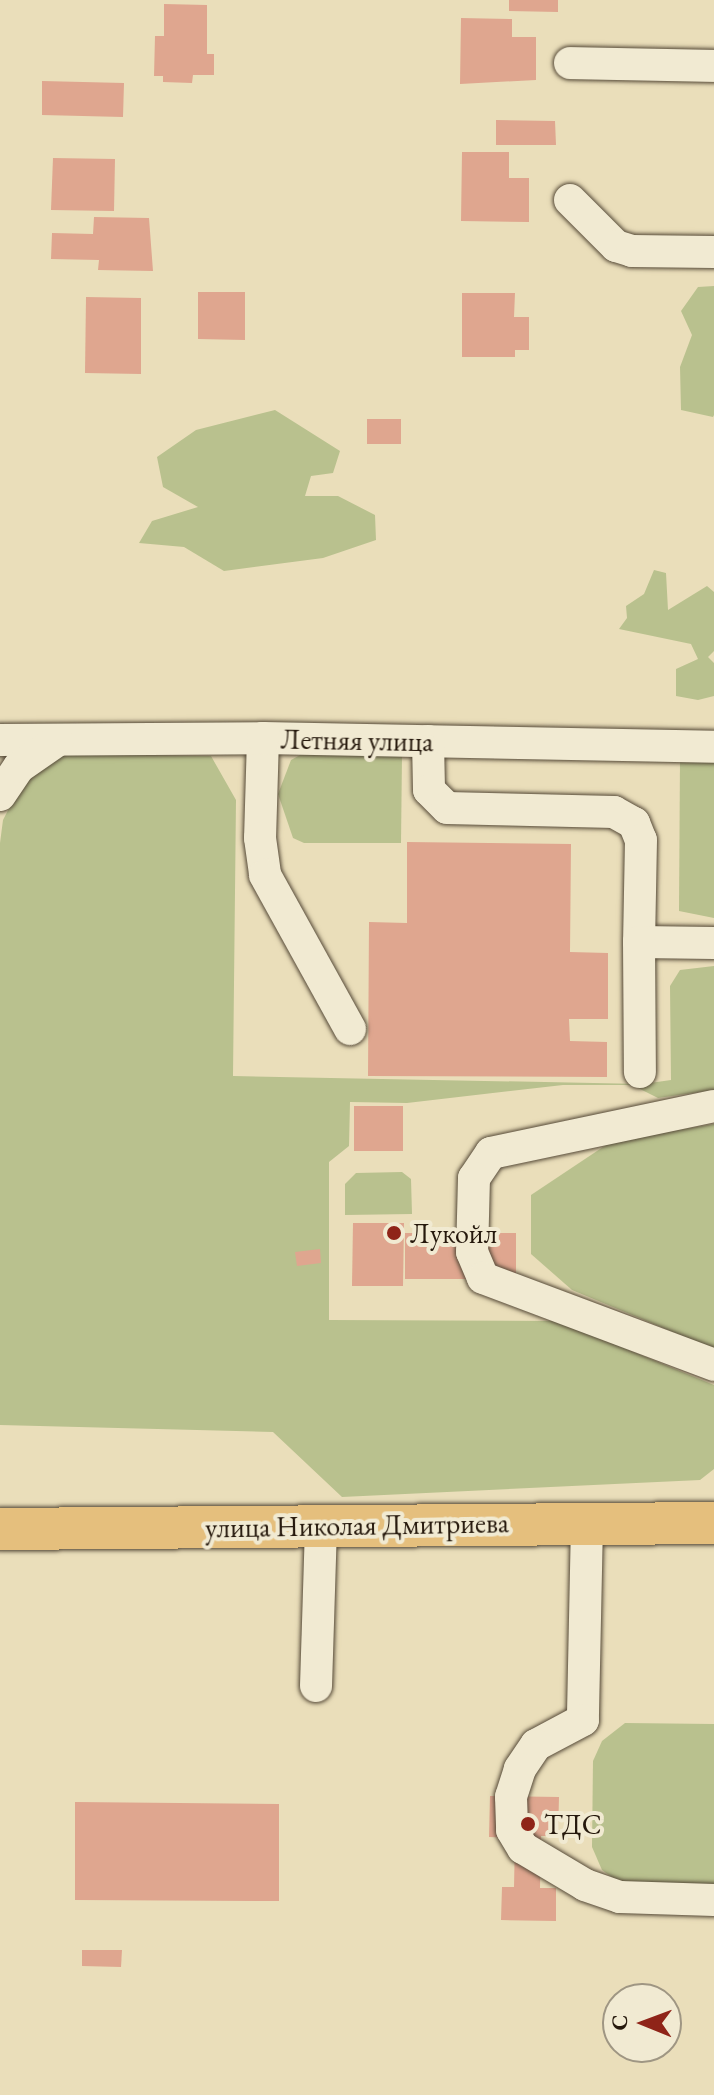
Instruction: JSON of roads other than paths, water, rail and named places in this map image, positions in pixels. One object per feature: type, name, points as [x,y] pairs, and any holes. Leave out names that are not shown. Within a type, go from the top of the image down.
[{"type":"main road","name":"улица Николая Дмитриева","points":[[0,1529],[714,1523]]},
{"type":"street","points":[[570,63],[714,66]]},
{"type":"street","points":[[570,200],[616,246],[632,251],[714,252]]},
{"type":"street","points":[[263,738],[260,838],[265,875],[350,1029]]},
{"type":"street","name":"Летняя улица","points":[[0,740],[263,738],[714,747]]},
{"type":"street","points":[[0,795],[19,767],[58,740]]},
{"type":"street","points":[[428,741],[429,790],[447,808],[614,812],[634,823],[641,840],[640,1072]]},
{"type":"street","points":[[639,942],[714,943]]},
{"type":"street","points":[[714,1106],[491,1153],[474,1178],[472,1252],[483,1278],[714,1365]]},
{"type":"street","points":[[587,1523],[583,1720],[536,1745],[520,1769],[511,1797],[512,1830],[523,1848],[596,1889],[620,1897],[714,1900]]},
{"type":"street","points":[[316,1686],[321,1525]]},
{"type":"place","name":"Лукойл","points":[[394,1233]]},
{"type":"place","name":"ТДС","points":[[528,1824]]}]
